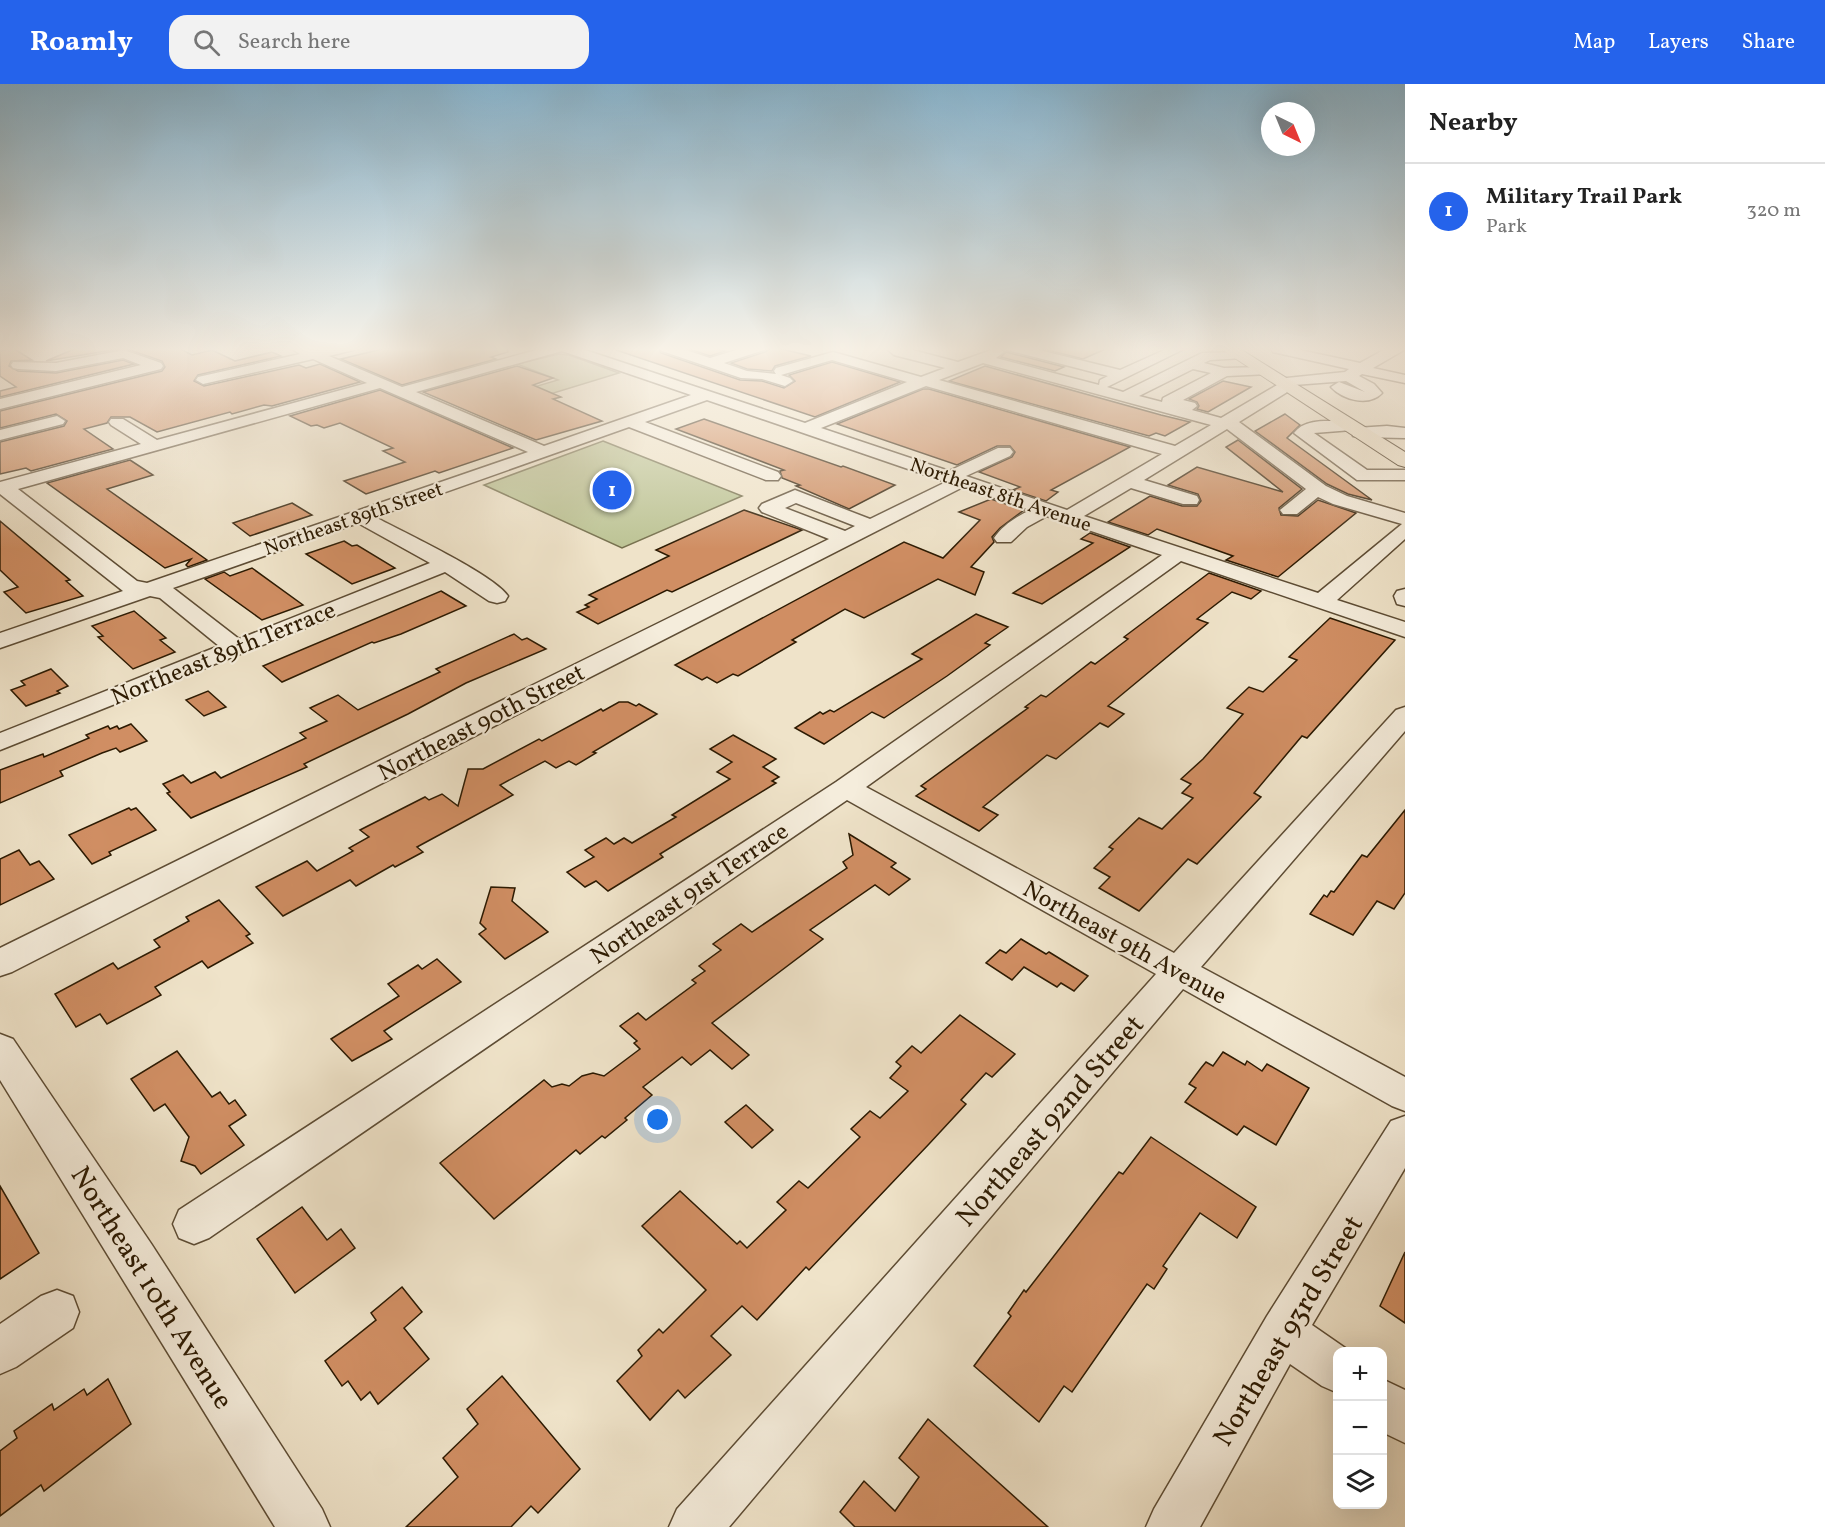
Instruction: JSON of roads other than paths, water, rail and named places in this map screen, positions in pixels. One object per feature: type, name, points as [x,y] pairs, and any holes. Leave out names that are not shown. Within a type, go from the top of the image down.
[{"type":"main road","points":[[1331,414],[1404,464]]},
{"type":"street","points":[[2,487],[267,414]]},
{"type":"street","points":[[457,414],[543,452]]},
{"type":"street","name":"Northeast 89th Street","points":[[0,641],[650,414]]},
{"type":"street","points":[[732,414],[786,440]]},
{"type":"street","name":"Northeast 8th Avenue","points":[[758,414],[807,428],[1405,630]]},
{"type":"street","points":[[807,428],[841,414]]},
{"type":"street","points":[[990,414],[1023,424]]},
{"type":"street","points":[[1045,414],[1176,452]]},
{"type":"street","points":[[1197,414],[1227,421]]},
{"type":"street","points":[[1207,414],[1227,421],[1319,490],[1405,527],[1322,601]]},
{"type":"street","points":[[1069,517],[1237,414]]},
{"type":"street","points":[[0,435],[57,421]]},
{"type":"street","points":[[117,422],[154,445]]},
{"type":"street","points":[[630,422],[772,476],[747,487]]},
{"type":"street","points":[[1404,464],[1363,476],[1302,433],[1313,427],[1354,429],[1393,424],[1405,433]]},
{"type":"street","points":[[852,463],[831,455],[856,445]]},
{"type":"street","name":"Northeast 90th Street","points":[[0,963],[871,526],[1004,452]]},
{"type":"street","points":[[692,465],[717,455]]},
{"type":"street","points":[[1129,481],[1190,500]]},
{"type":"street","points":[[2,487],[130,586],[151,588],[167,593],[236,648]]},
{"type":"street","points":[[1290,510],[1310,494],[1319,490]]},
{"type":"street","points":[[846,538],[769,508],[795,496],[871,526]]},
{"type":"street","points":[[1004,538],[1020,523],[1046,509]]},
{"type":"street","points":[[359,516],[447,564],[496,596]]},
{"type":"street","name":"Northeast 91st Terrace","points":[[194,1224],[846,788],[1179,553]]},
{"type":"street","name":"Northeast 89th Terrace","points":[[0,742],[447,564]]},
{"type":"street","name":"Northeast 92nd Street","points":[[695,1527],[1178,971],[1405,715]]},
{"type":"street","name":"Northeast 9th Avenue","points":[[846,788],[1405,1095]]},
{"type":"street","name":"Northeast 10th Avenue","points":[[0,1049],[137,1260],[304,1527]]},
{"type":"street","name":"Northeast 93rd Street","points":[[1172,1527],[1283,1332],[1405,1133]]},
{"type":"street","points":[[0,1352],[57,1312]]},
{"type":"street","points":[[1283,1332],[1333,1367]]},
{"type":"street","points":[[1387,1405],[1405,1419]]},
{"type":"place","name":"Military Trail Park","points":[[612,490]]}]
